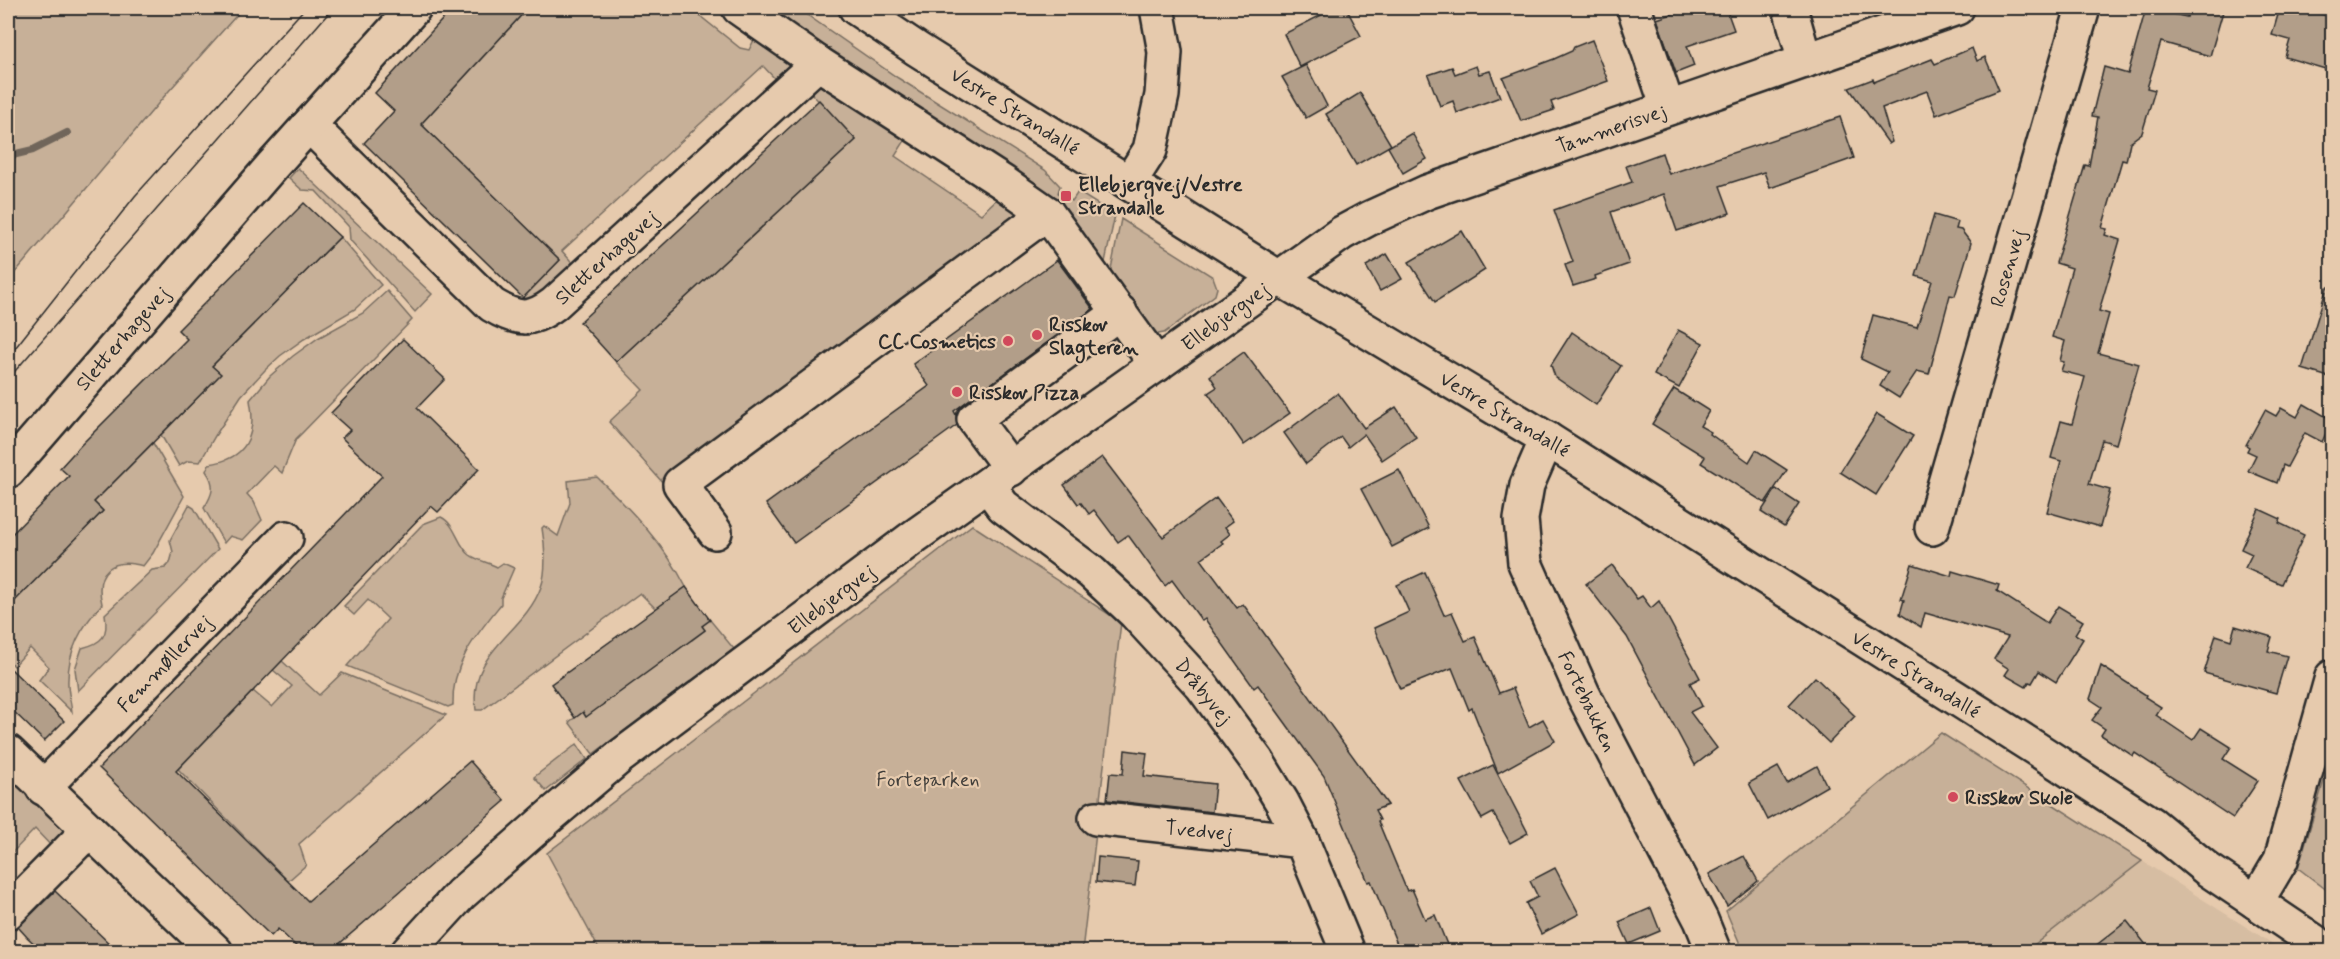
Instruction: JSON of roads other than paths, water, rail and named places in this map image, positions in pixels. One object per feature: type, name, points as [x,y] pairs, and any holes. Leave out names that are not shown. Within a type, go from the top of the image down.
[{"type":"street","name":"Sletterhagevej","points":[[8,471],[309,125],[414,8]]},
{"type":"street","points":[[739,8],[818,63],[1047,213],[1157,365]]},
{"type":"street","name":"Vestre Strandallé","points":[[856,8],[1279,278],[1547,439],[2152,824],[2217,854],[2330,951]]},
{"type":"street","points":[[1129,183],[1150,150],[1162,94],[1165,52],[1157,8]]},
{"type":"street","points":[[1634,8],[1668,108]]},
{"type":"street","points":[[1790,8],[1805,61]]},
{"type":"street","name":"Tammerisvej","points":[[1279,278],[1342,233],[1427,192],[1957,8]]},
{"type":"street","name":"Rosenvej","points":[[1932,528],[2083,8]]},
{"type":"street","name":"Sletterhagevej","points":[[309,125],[492,305],[508,315],[526,318],[541,314],[554,304],[818,63]]},
{"type":"street","points":[[715,532],[680,484],[1047,213]]},
{"type":"street","name":"Ellebjergvej","points":[[408,951],[462,894],[549,816],[621,756],[915,536],[1279,278]]},
{"type":"street","name":"Dråbyvej","points":[[1120,312],[974,418],[1000,477],[1003,506],[1091,572],[1135,613],[1202,686],[1257,761],[1282,802],[1302,841],[1348,951]]},
{"type":"street","name":"Fortebakken","points":[[1547,439],[1527,485],[1521,519],[1525,563],[1583,694],[1701,920],[1714,951]]},
{"type":"street","name":"Femmøllervej","points":[[43,788],[286,538]]},
{"type":"street","points":[[2261,893],[2281,860],[2332,677]]},
{"type":"street","points":[[8,752],[43,788],[216,951]]},
{"type":"street","name":"Tvedvej","points":[[1096,818],[1302,841]]},
{"type":"street","points":[[8,912],[89,830]]},
{"type":"street","name":"Vestre Strandallé","points":[[2261,893],[2332,926]]},
{"type":"waterway","points":[[8,156],[33,150],[67,133]]},
{"type":"tram line","points":[[8,357],[135,196],[305,8]]},
{"type":"tram line","points":[[8,379],[333,8]]},
{"type":"place","name":"Ellebjergvej/Vestre Strandalle","points":[[1066,196]]},
{"type":"place","name":"Risskov Slagteren","points":[[1037,335]]},
{"type":"place","name":"CC Cosmetics","points":[[1008,341]]},
{"type":"place","name":"Risskov Pizza","points":[[957,392]]},
{"type":"place","name":"Risskov Skole","points":[[1953,797]]},
{"type":"park label","name":"Forteparken","points":[[928,779]]}]
